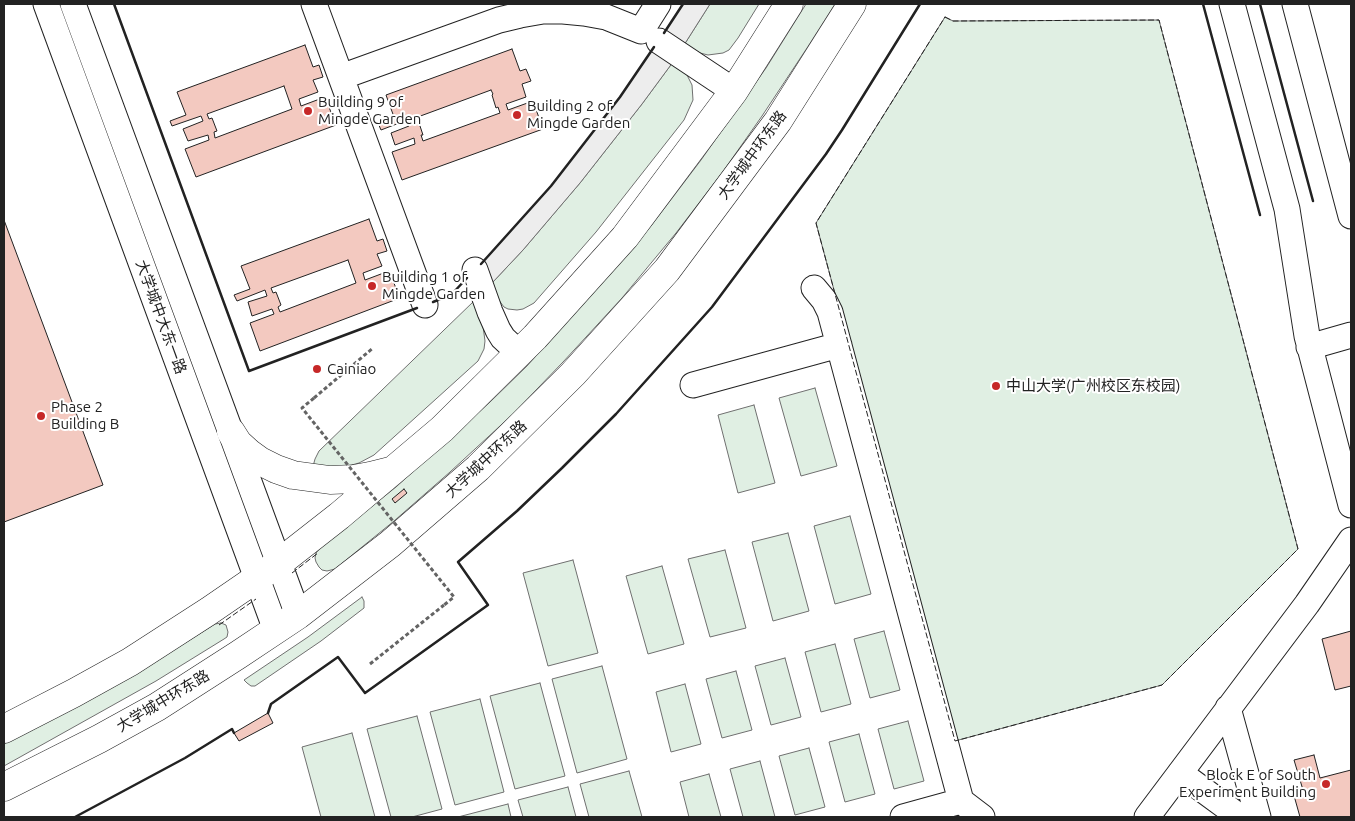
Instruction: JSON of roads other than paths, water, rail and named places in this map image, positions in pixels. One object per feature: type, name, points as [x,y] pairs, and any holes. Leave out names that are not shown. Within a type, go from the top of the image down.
[{"type":"main road","points":[[4,728],[130,662],[268,571],[339,516],[442,429],[519,353],[625,237],[734,91],[789,4]]},
{"type":"main road","name":"大学城中环东路","points":[[4,787],[90,744],[157,707],[276,630],[390,544],[478,468],[574,374],[667,270],[752,157],[792,99],[852,4]]},
{"type":"main road","points":[[231,432],[238,443],[255,457],[276,469],[293,475],[330,480],[354,479],[396,468]]},
{"type":"street","name":"大学城中大东一路","points":[[46,4],[268,571],[298,615]]},
{"type":"street","name":"大学城中大东一路","points":[[73,4],[231,432],[268,571],[276,630]]},
{"type":"street","points":[[314,4],[425,305]]},
{"type":"street","points":[[341,76],[483,14],[520,15],[543,11],[563,11],[606,17],[641,31],[658,4]]},
{"type":"street","points":[[1232,4],[1287,209],[1310,347],[1351,505]]},
{"type":"street","points":[[1295,4],[1351,216]]},
{"type":"street","points":[[659,41],[734,91]]},
{"type":"street","points":[[475,270],[498,330],[503,338],[519,353]]},
{"type":"street","points":[[814,288],[827,306],[839,345],[961,802],[982,817]]},
{"type":"street","points":[[1310,347],[1351,335]]},
{"type":"street","points":[[693,385],[839,345]]},
{"type":"street","points":[[1147,817],[1307,604],[1351,540]]},
{"type":"street","points":[[1228,708],[1258,817]]},
{"type":"street","points":[[1180,773],[1240,817]]},
{"type":"street","points":[[903,817],[961,802]]},
{"type":"place","name":"Building 9 of Mingde Garden","points":[[308,111]]},
{"type":"place","name":"Building 2 of Mingde Garden","points":[[517,115]]},
{"type":"place","name":"Building 1 of Mingde Garden","points":[[372,286]]},
{"type":"place","name":"Cainiao","points":[[317,369]]},
{"type":"place","name":"中山大学(广州校区东校园)","points":[[996,386]]},
{"type":"place","name":"Phase 2 Building B","points":[[41,416]]},
{"type":"place","name":"Block E of South Experiment Building","points":[[1326,784]]}]
